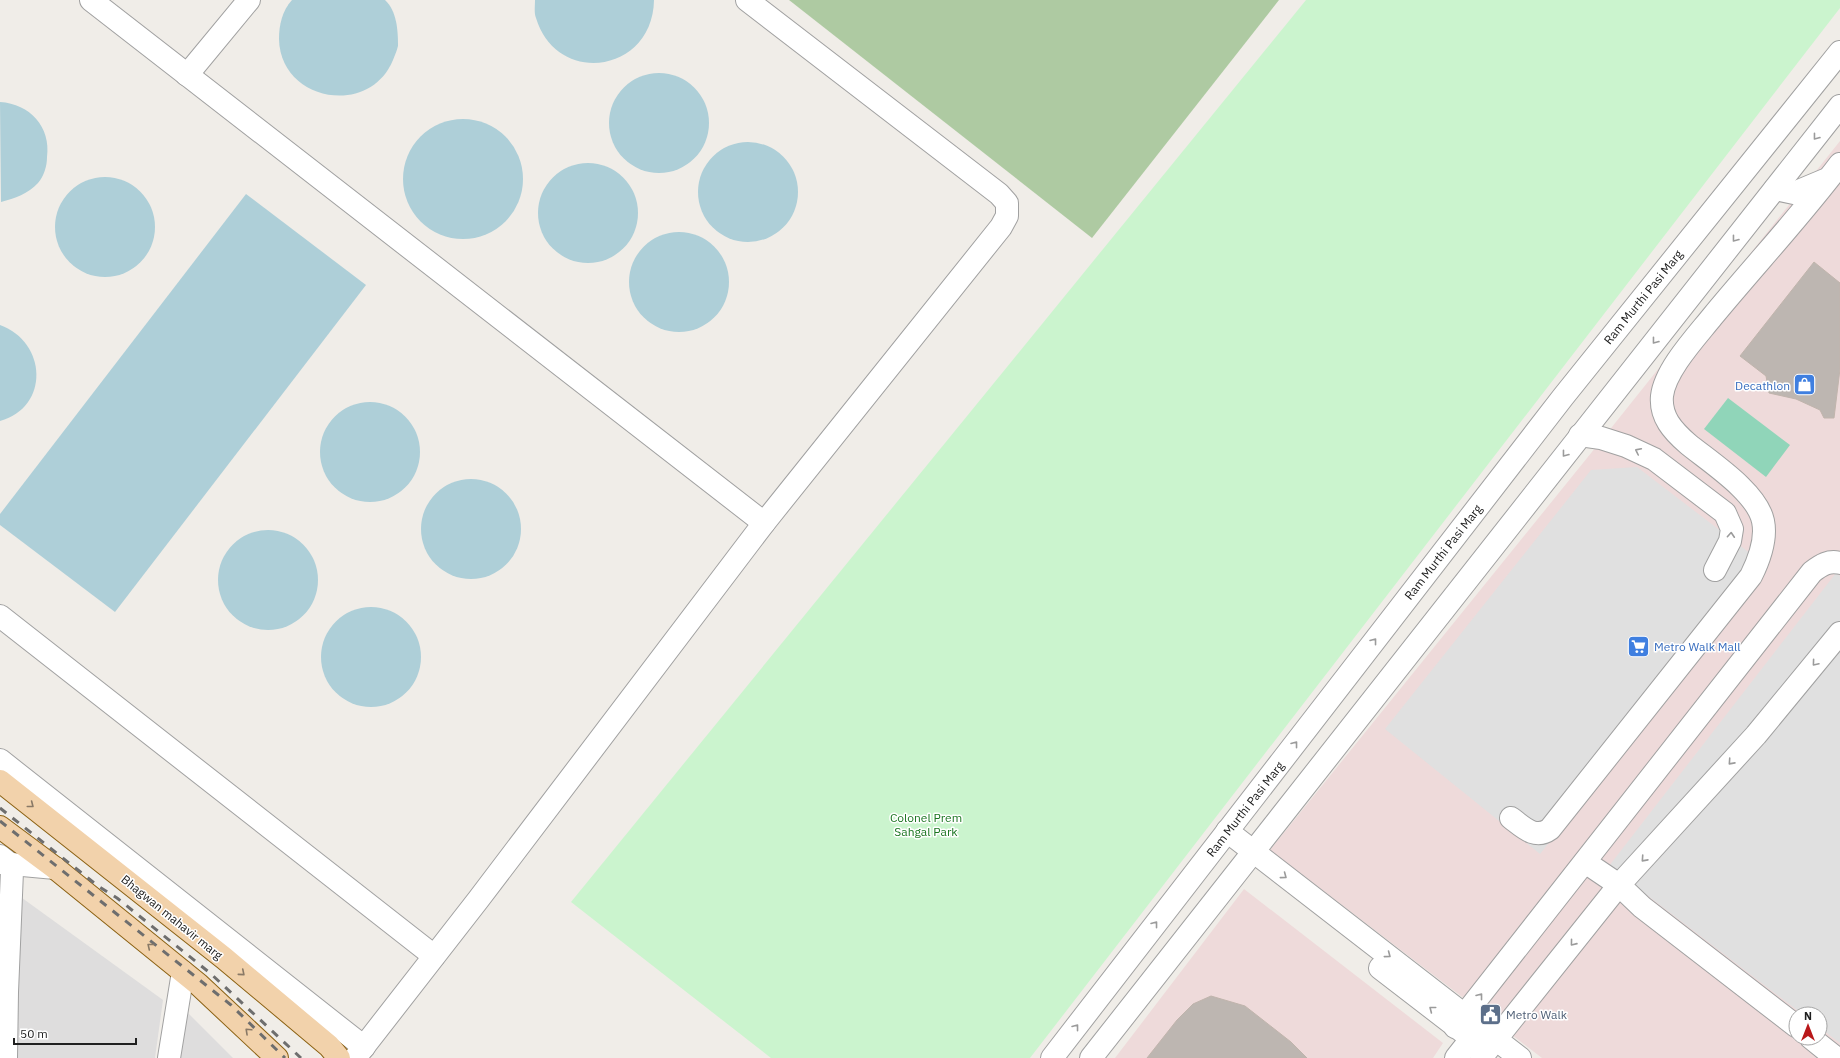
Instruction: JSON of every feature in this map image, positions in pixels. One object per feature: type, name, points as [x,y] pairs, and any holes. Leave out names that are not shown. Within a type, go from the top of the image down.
[{"type":"main road","name":"Bhagwan mahavir marg","points":[[0,782],[224,958],[329,1046],[339,1058]]},
{"type":"main road","points":[[0,827],[55,868],[198,984],[277,1058]]},
{"type":"street","points":[[91,0],[764,523]]},
{"type":"street","points":[[188,75],[249,0]]},
{"type":"street","points":[[0,760],[359,1052],[764,523],[1001,227],[1007,216],[1008,203],[999,194],[747,0]]},
{"type":"street","name":"Ram Murthi Pasi Marg","points":[[1052,1058],[1562,397],[1840,52]]},
{"type":"street","points":[[1091,1058],[1840,106]]},
{"type":"street","points":[[1775,189],[1794,193],[1834,171]]},
{"type":"street","points":[[1511,818],[1530,832],[1537,834],[1544,833],[1550,829],[1741,590],[1751,576],[1760,558],[1763,540],[1763,521],[1755,503],[1743,489],[1677,435],[1666,422],[1662,409],[1662,395],[1671,373],[1682,355],[1834,171]]},
{"type":"street","points":[[1745,277],[1761,233],[1756,214]]},
{"type":"street","points":[[1580,435],[1601,438],[1626,446],[1654,459],[1725,513],[1732,529],[1730,541],[1715,570]]},
{"type":"street","points":[[1479,1041],[1579,870],[1812,572],[1822,564],[1835,562],[1840,563]]},
{"type":"street","points":[[0,616],[434,956]]},
{"type":"street","points":[[1456,1058],[1479,1041],[1756,735],[1840,633]]},
{"type":"street","points":[[1222,837],[1479,1041],[1520,1058]]},
{"type":"street","points":[[3,861],[55,868]]},
{"type":"street","points":[[3,861],[12,876],[6,1058]]},
{"type":"street","points":[[1579,870],[1619,885],[1642,907],[1788,1020]]},
{"type":"street","points":[[169,1058],[183,972]]},
{"type":"street","points":[[1821,1046],[1836,1058]]},
{"type":"shaded area","name":"Metro Walk Mall","points":[[1840,141],[1840,1058],[1542,1058],[1270,850],[1600,442]]},
{"type":"shaded area","points":[[1637,467],[1768,567],[1540,854],[1385,729],[1591,470]]},
{"type":"shaded area","points":[[1836,573],[1840,576],[1840,1043],[1828,1034],[1828,1006],[1792,1006],[1609,866]]},
{"type":"shaded area","points":[[0,882],[163,1000],[155,1058],[0,1058]]},
{"type":"shaded area","points":[[1244,889],[1443,1043],[1433,1058],[1115,1058]]},
{"type":"shaded area","points":[[185,1010],[233,1058],[177,1058]]},
{"type":"green space","points":[[789,0],[1279,0],[1092,238]]},
{"type":"green space","name":"Colonel Prem Sahgal Park","points":[[1306,0],[1840,0],[1840,8],[1030,1058],[771,1058],[571,902]]},
{"type":"green space","points":[[1728,398],[1790,445],[1766,477],[1704,429]]},
{"type":"water","points":[[292,0],[385,0],[394,15],[397,28],[398,46],[393,60],[381,78],[365,90],[347,95],[327,94],[309,88],[294,77],[283,60],[279,39],[282,18]]},
{"type":"water","points":[[535,0],[654,0],[650,25],[638,43],[622,56],[602,62],[582,62],[563,55],[547,40],[535,16]]},
{"type":"water","points":[[659,73],[678,76],[695,87],[706,104],[709,123],[706,142],[695,159],[678,170],[659,173],[640,170],[623,159],[612,142],[609,123],[612,104],[623,87],[640,76]]},
{"type":"water","points":[[0,102],[21,107],[29,112],[42,127],[46,136],[47,146],[46,167],[38,183],[26,193],[1,202]]},
{"type":"water","points":[[463,119],[486,124],[496,129],[505,137],[513,146],[518,156],[523,179],[518,202],[513,212],[505,221],[496,229],[486,234],[463,239],[440,234],[430,229],[421,221],[413,212],[408,202],[403,179],[408,156],[413,146],[421,137],[430,129],[440,124]]},
{"type":"water","points":[[748,142],[767,145],[784,156],[795,173],[798,192],[795,211],[784,228],[767,239],[748,242],[729,239],[712,228],[701,211],[698,192],[701,173],[712,156],[729,145]]},
{"type":"water","points":[[588,163],[607,166],[624,177],[635,194],[638,213],[635,232],[624,249],[607,260],[588,263],[569,260],[552,249],[541,232],[538,213],[541,194],[552,177],[569,166]]},
{"type":"water","points":[[105,177],[124,180],[141,191],[152,208],[155,227],[152,246],[141,263],[124,274],[105,277],[86,274],[69,263],[58,246],[55,227],[58,208],[69,191],[86,180]]},
{"type":"water","points":[[246,194],[366,285],[115,612],[0,525],[0,514]]},
{"type":"water","points":[[679,232],[698,235],[715,246],[726,263],[729,282],[726,301],[715,318],[698,329],[679,332],[660,329],[643,318],[632,301],[629,282],[632,263],[643,246],[660,235]]},
{"type":"water","points":[[0,325],[16,333],[27,345],[34,359],[36,374],[34,389],[28,402],[16,414],[0,421]]},
{"type":"water","points":[[370,402],[389,405],[406,416],[417,433],[420,452],[417,471],[406,488],[389,499],[370,502],[351,499],[334,488],[323,471],[320,452],[323,433],[334,416],[351,405]]},
{"type":"water","points":[[471,479],[490,482],[507,493],[518,510],[521,529],[518,548],[507,565],[490,576],[471,579],[452,576],[435,565],[424,548],[421,529],[424,510],[435,493],[452,482]]},
{"type":"water","points":[[268,530],[287,533],[304,544],[315,561],[318,580],[315,599],[304,616],[287,627],[268,630],[249,627],[232,616],[221,599],[218,580],[221,561],[232,544],[249,533]]},
{"type":"water","points":[[371,607],[390,610],[407,621],[418,638],[421,657],[418,676],[407,693],[390,704],[371,707],[352,704],[335,693],[324,676],[321,657],[324,638],[335,621],[352,610]]},
{"type":"building","points":[[1814,262],[1840,283],[1840,369],[1834,418],[1824,418],[1820,410],[1796,399],[1769,393],[1766,376],[1740,356]]},
{"type":"building","points":[[1211,996],[1245,1006],[1291,1042],[1307,1058],[1147,1058],[1177,1020],[1193,1004]]},
{"type":"railway","points":[[0,808],[98,886],[117,898],[210,973],[301,1058]]},
{"type":"railway","points":[[0,821],[231,1005],[285,1058]]},
{"type":"place","name":"Decathlon","points":[[1805,385]]},
{"type":"place","name":"Metro Walk Mall","points":[[1638,646]]},
{"type":"place","name":"Metro Walk","points":[[1490,1014]]}]
